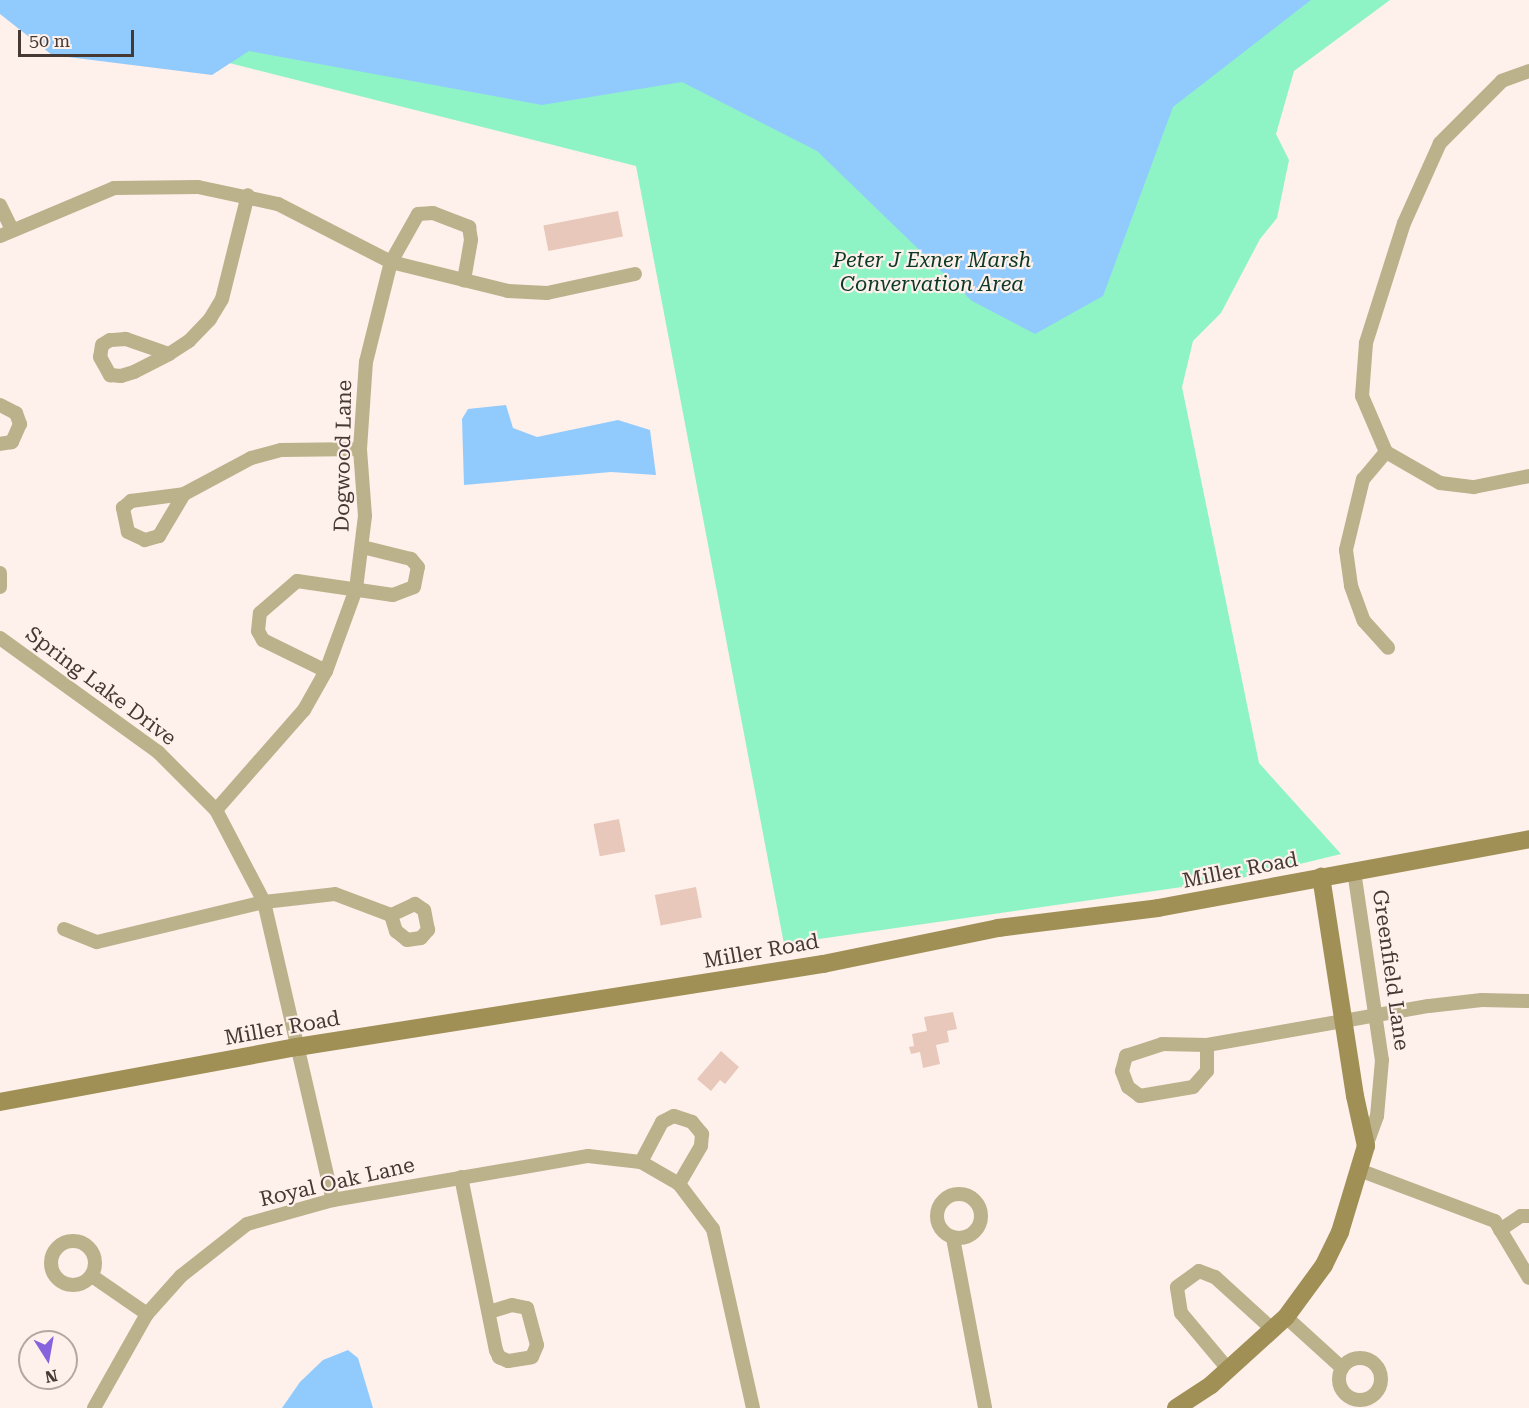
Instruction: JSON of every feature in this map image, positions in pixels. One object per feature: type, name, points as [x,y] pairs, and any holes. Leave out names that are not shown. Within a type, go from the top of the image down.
[{"type":"street","points":[[1529,71],[1502,81],[1440,143],[1404,223],[1366,343],[1362,396],[1386,452],[1440,483],[1474,487],[1529,476]]},
{"type":"street","points":[[0,205],[6,233],[114,188],[198,187],[248,195],[312,219],[391,262],[507,291],[547,293],[635,274]]},
{"type":"street","points":[[169,354],[210,320],[222,299],[248,195]]},
{"type":"street","name":"Dogwood Lane","points":[[216,810],[304,710],[326,671],[356,589],[362,546],[360,449],[366,362],[391,262],[418,214],[433,213],[469,227],[471,240],[464,280]]},
{"type":"street","points":[[0,405],[16,413],[20,424],[12,442],[0,444]]},
{"type":"street","points":[[184,494],[159,536],[145,540],[128,532],[123,508],[131,501],[184,494],[251,458],[281,450],[360,449]]},
{"type":"street","points":[[1386,452],[1364,479],[1346,549],[1351,586],[1364,621],[1388,648]]},
{"type":"street","name":"Dogwood Lane","points":[[326,671],[262,640],[258,631],[260,613],[297,580],[393,595],[404,593],[417,580],[418,567],[411,559],[362,546]]},
{"type":"street","points":[[0,573],[0,587]]},
{"type":"street","name":"Spring Lake Drive","points":[[1,642],[158,752],[216,810],[264,902],[333,1200]]},
{"type":"street","name":"Miller Road","points":[[0,1102],[297,1047],[768,973],[998,928],[1158,908],[1529,839]]},
{"type":"street","name":"Greenfield Lane","points":[[1176,1408],[1228,1369],[1286,1317],[1324,1265],[1340,1232],[1377,1116],[1381,1086],[1378,1014],[1354,871]]},
{"type":"street","name":"Greenfield Lane","points":[[1321,877],[1345,1019],[1355,1096],[1366,1146]]},
{"type":"street","points":[[64,929],[97,942],[264,902],[335,894],[391,915]]},
{"type":"street","points":[[1207,1045],[1207,1071],[1193,1087],[1140,1096],[1128,1087],[1122,1071],[1126,1056],[1162,1044],[1207,1045],[1345,1019],[1482,1000],[1529,1001]]},
{"type":"street","points":[[641,1162],[662,1122],[674,1116],[692,1122],[702,1134],[701,1146],[679,1184]]},
{"type":"street","name":"Royal Oak Lane","points":[[94,1408],[147,1314],[181,1276],[247,1224],[333,1200],[588,1156],[641,1162],[679,1184],[713,1229],[753,1408]]},
{"type":"street","points":[[1359,1170],[1431,1194],[1495,1221],[1529,1278]]},
{"type":"street","points":[[461,1177],[489,1312],[499,1357],[508,1361],[532,1357],[537,1345],[527,1308],[512,1305],[489,1312]]},
{"type":"street","points":[[1500,1230],[1521,1216],[1529,1216]]},
{"type":"street","points":[[953,1238],[985,1408]]},
{"type":"street","points":[[1228,1369],[1181,1313],[1177,1287],[1199,1271],[1215,1277],[1272,1329]]},
{"type":"street","points":[[92,1276],[147,1314]]},
{"type":"street","points":[[1286,1317],[1342,1368]]},
{"type":"green space","name":"Peter J Exner Marsh Convervation Area","points":[[0,0],[1390,0],[1294,71],[1276,134],[1289,160],[1277,218],[1260,239],[1221,313],[1193,341],[1182,387],[1259,763],[1341,854],[1238,879],[784,944],[636,166],[0,5]]},
{"type":"water","points":[[0,0],[1311,0],[1173,107],[1103,296],[1035,334],[972,301],[817,151],[682,82],[542,105],[249,51],[212,75],[52,55],[0,14]]},
{"type":"water","points":[[506,405],[513,428],[537,437],[618,420],[650,430],[656,475],[611,472],[464,485],[462,419],[468,409]]},
{"type":"water","points":[[348,1350],[358,1358],[373,1408],[282,1408],[300,1382],[323,1360]]},
{"type":"building","points":[[618,211],[623,237],[548,251],[543,226]]},
{"type":"building","points":[[619,819],[625,851],[600,856],[593,824]]},
{"type":"building","points":[[696,887],[702,917],[661,925],[655,895]]},
{"type":"building","points":[[953,1012],[957,1029],[947,1031],[949,1042],[936,1045],[940,1064],[923,1068],[920,1052],[911,1054],[909,1047],[914,1046],[912,1034],[927,1031],[924,1017]]},
{"type":"building","points":[[721,1051],[739,1067],[725,1084],[720,1080],[711,1091],[697,1079]]}]
